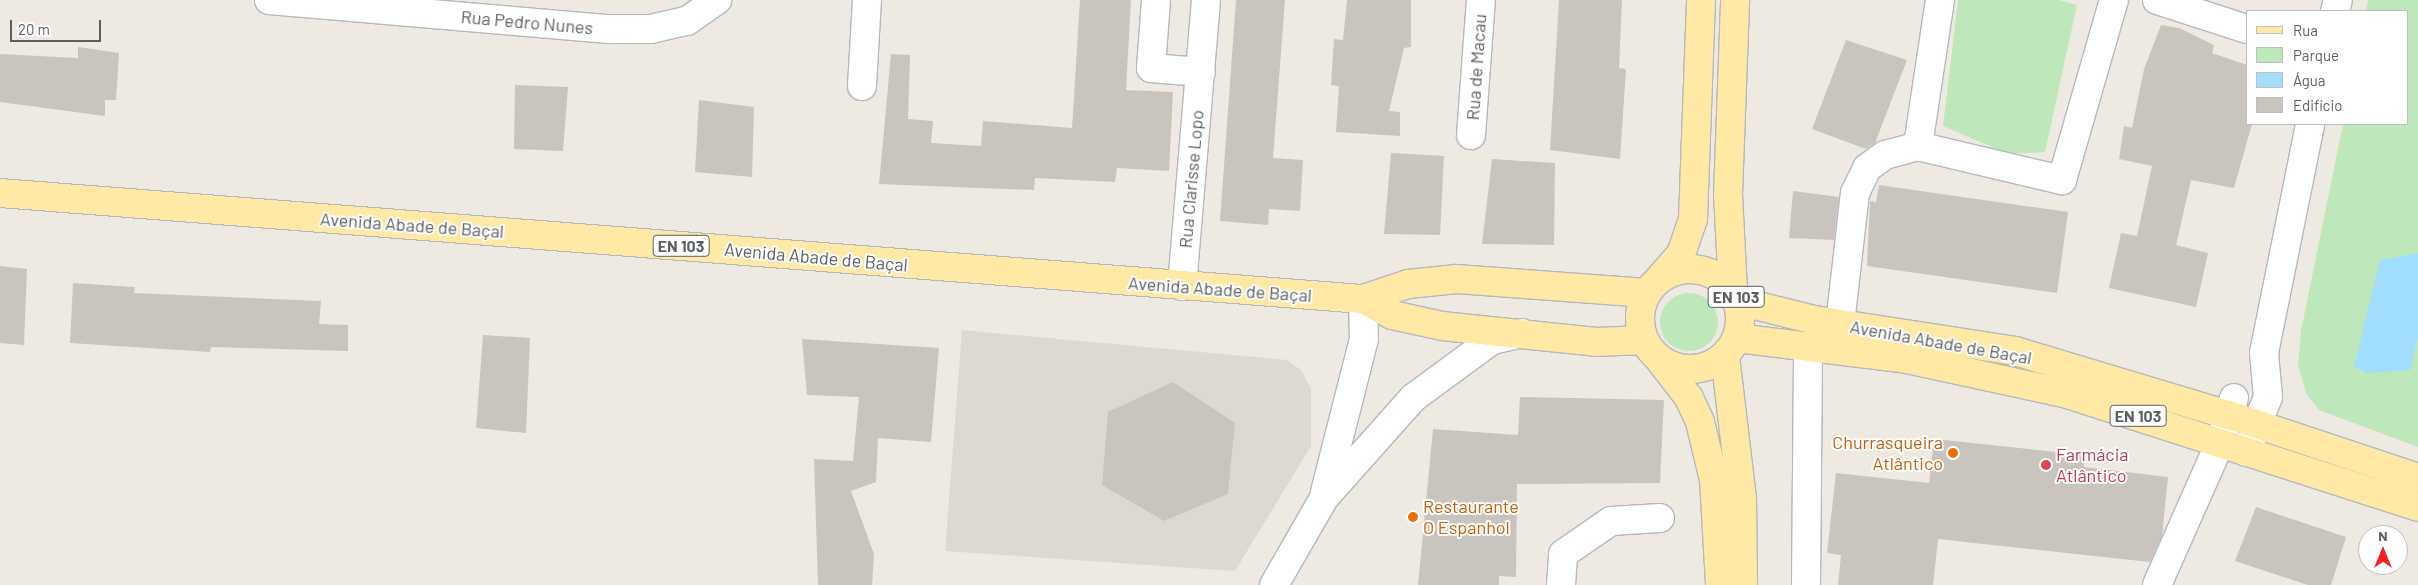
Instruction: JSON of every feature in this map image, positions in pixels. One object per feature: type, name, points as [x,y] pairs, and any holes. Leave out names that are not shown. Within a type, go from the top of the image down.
[{"type":"main road","points":[[1701,0],[1692,219],[1681,254],[1653,286],[1640,316],[1652,350],[1690,398],[1700,422],[1714,480],[1720,585]]},
{"type":"main road","points":[[1735,0],[1728,194],[1735,296]]},
{"type":"main road","name":"Avenida Abade de Baçal","points":[[0,193],[1362,299],[1408,284],[1457,279],[1653,286],[1672,272],[1699,269],[1724,280],[1735,296],[1840,324],[2015,352],[2187,403],[2232,406],[2258,425],[2418,478]]},
{"type":"main road","name":"EN 103","points":[[1731,347],[1735,296]]},
{"type":"main road","name":"Avenida Abade de Baçal","points":[[1362,299],[1392,315],[1420,323],[1523,333],[1652,350],[1692,369],[1731,347],[1808,346],[1997,377],[2220,443],[2418,507]]},
{"type":"main road","points":[[1731,347],[1742,499],[1743,585]]},
{"type":"street","name":"Rua Pedro Nunes","points":[[269,0],[651,29],[687,21],[717,0]]},
{"type":"street","points":[[862,86],[867,0]]},
{"type":"street","points":[[1156,0],[1152,68],[1201,72]]},
{"type":"street","name":"Rua Clarisse Lopo","points":[[1182,286],[1206,0]]},
{"type":"street","name":"Rua de Macau","points":[[1471,135],[1481,0]]},
{"type":"street","points":[[1918,146],[1940,0]]},
{"type":"street","points":[[1840,324],[1855,193],[1867,168],[1885,154],[1918,146],[2062,180],[2114,0]]},
{"type":"street","points":[[2157,0],[2246,30]]},
{"type":"street","points":[[2246,452],[2268,396],[2264,352],[2310,125]]},
{"type":"street","points":[[1324,498],[1364,339],[1362,299]]},
{"type":"street","points":[[1274,585],[1324,498],[1430,381],[1492,340],[1523,333]]},
{"type":"street","points":[[1806,585],[1808,346]]},
{"type":"street","points":[[2157,585],[2220,443],[2232,406],[2264,352]]},
{"type":"street","points":[[1561,585],[1563,554],[1611,521],[1660,518]]},
{"type":"shaded area","points":[[962,330],[1287,360],[1301,370],[1311,389],[1311,446],[1235,571],[945,551]]},
{"type":"green space","points":[[1958,0],[2059,0],[2077,5],[2045,152],[2008,154],[1943,126]]},
{"type":"green space","points":[[2368,0],[2418,0],[2418,447],[2319,410],[2307,395],[2298,365],[2301,331],[2343,125],[2408,125],[2408,10],[2366,10]]},
{"type":"green space","points":[[1683,293],[1695,293],[1710,301],[1718,316],[1718,328],[1710,343],[1695,351],[1683,351],[1668,343],[1660,328],[1660,316],[1668,301]]},
{"type":"water","points":[[2418,253],[2418,337],[2410,370],[2368,373],[2354,367],[2380,260]]},
{"type":"building","points":[[1080,0],[1131,0],[1126,90],[1173,92],[1169,171],[1117,168],[1115,182],[1035,178],[1034,190],[879,184],[891,54],[910,55],[908,119],[933,121],[931,143],[981,146],[983,121],[1072,128]]},
{"type":"building","points":[[1236,0],[1285,0],[1273,158],[1303,160],[1300,211],[1269,209],[1268,225],[1220,221]]},
{"type":"building","points":[[1347,0],[1411,0],[1411,47],[1404,48],[1389,111],[1400,112],[1400,136],[1336,132],[1339,86],[1331,85],[1334,39],[1343,40]]},
{"type":"building","points":[[1559,0],[1622,0],[1619,68],[1626,69],[1620,159],[1550,150]]},
{"type":"building","points":[[2161,25],[2179,28],[2214,45],[2212,53],[2246,65],[2246,125],[2252,125],[2234,188],[2191,180],[2176,245],[2208,253],[2196,307],[2109,288],[2121,233],[2137,236],[2152,166],[2119,159],[2124,126],[2132,128],[2144,69]]},
{"type":"building","points":[[1846,40],[1907,60],[1875,143],[1866,149],[1812,129]]},
{"type":"building","points":[[78,47],[119,53],[116,100],[105,100],[105,116],[0,102],[0,54],[78,58]]},
{"type":"building","points":[[515,85],[568,87],[563,151],[514,149]]},
{"type":"building","points":[[699,100],[754,107],[752,177],[695,172]]},
{"type":"building","points":[[1391,153],[1444,156],[1440,235],[1384,234]]},
{"type":"building","points":[[1492,159],[1555,163],[1554,245],[1482,244]]},
{"type":"building","points":[[1879,185],[2068,212],[2057,293],[1867,266],[1870,201],[1876,202]]},
{"type":"building","points":[[1793,191],[1839,197],[1834,240],[1789,238]]},
{"type":"building","points":[[0,266],[27,269],[24,345],[0,343]]},
{"type":"building","points":[[73,283],[135,287],[134,293],[321,301],[319,324],[348,325],[348,351],[211,347],[210,352],[70,343]]},
{"type":"building","points":[[483,335],[530,338],[526,433],[476,428]]},
{"type":"building","points":[[802,339],[939,348],[931,442],[878,438],[876,482],[851,491],[874,554],[872,585],[818,585],[814,459],[853,461],[859,397],[807,395]]},
{"type":"building","points":[[1173,382],[1235,423],[1228,494],[1164,521],[1102,485],[1108,412]]},
{"type":"building","points":[[1520,397],[1664,400],[1660,483],[1517,484],[1516,577],[1499,576],[1499,585],[1418,585],[1433,429],[1518,435]]},
{"type":"building","points":[[1934,439],[2085,455],[2084,467],[2168,477],[2162,536],[2150,562],[1938,539],[1933,585],[1838,585],[1841,555],[1827,553],[1836,473],[1929,483]]},
{"type":"building","points":[[2256,507],[2346,537],[2331,585],[2308,585],[2235,561]]},
{"type":"place","name":"Churrasqueira Atlântico","points":[[1953,453]]},
{"type":"place","name":"Farmácia Atlântico","points":[[2046,465]]},
{"type":"place","name":"Restaurante O Espanhol","points":[[1413,517]]}]
